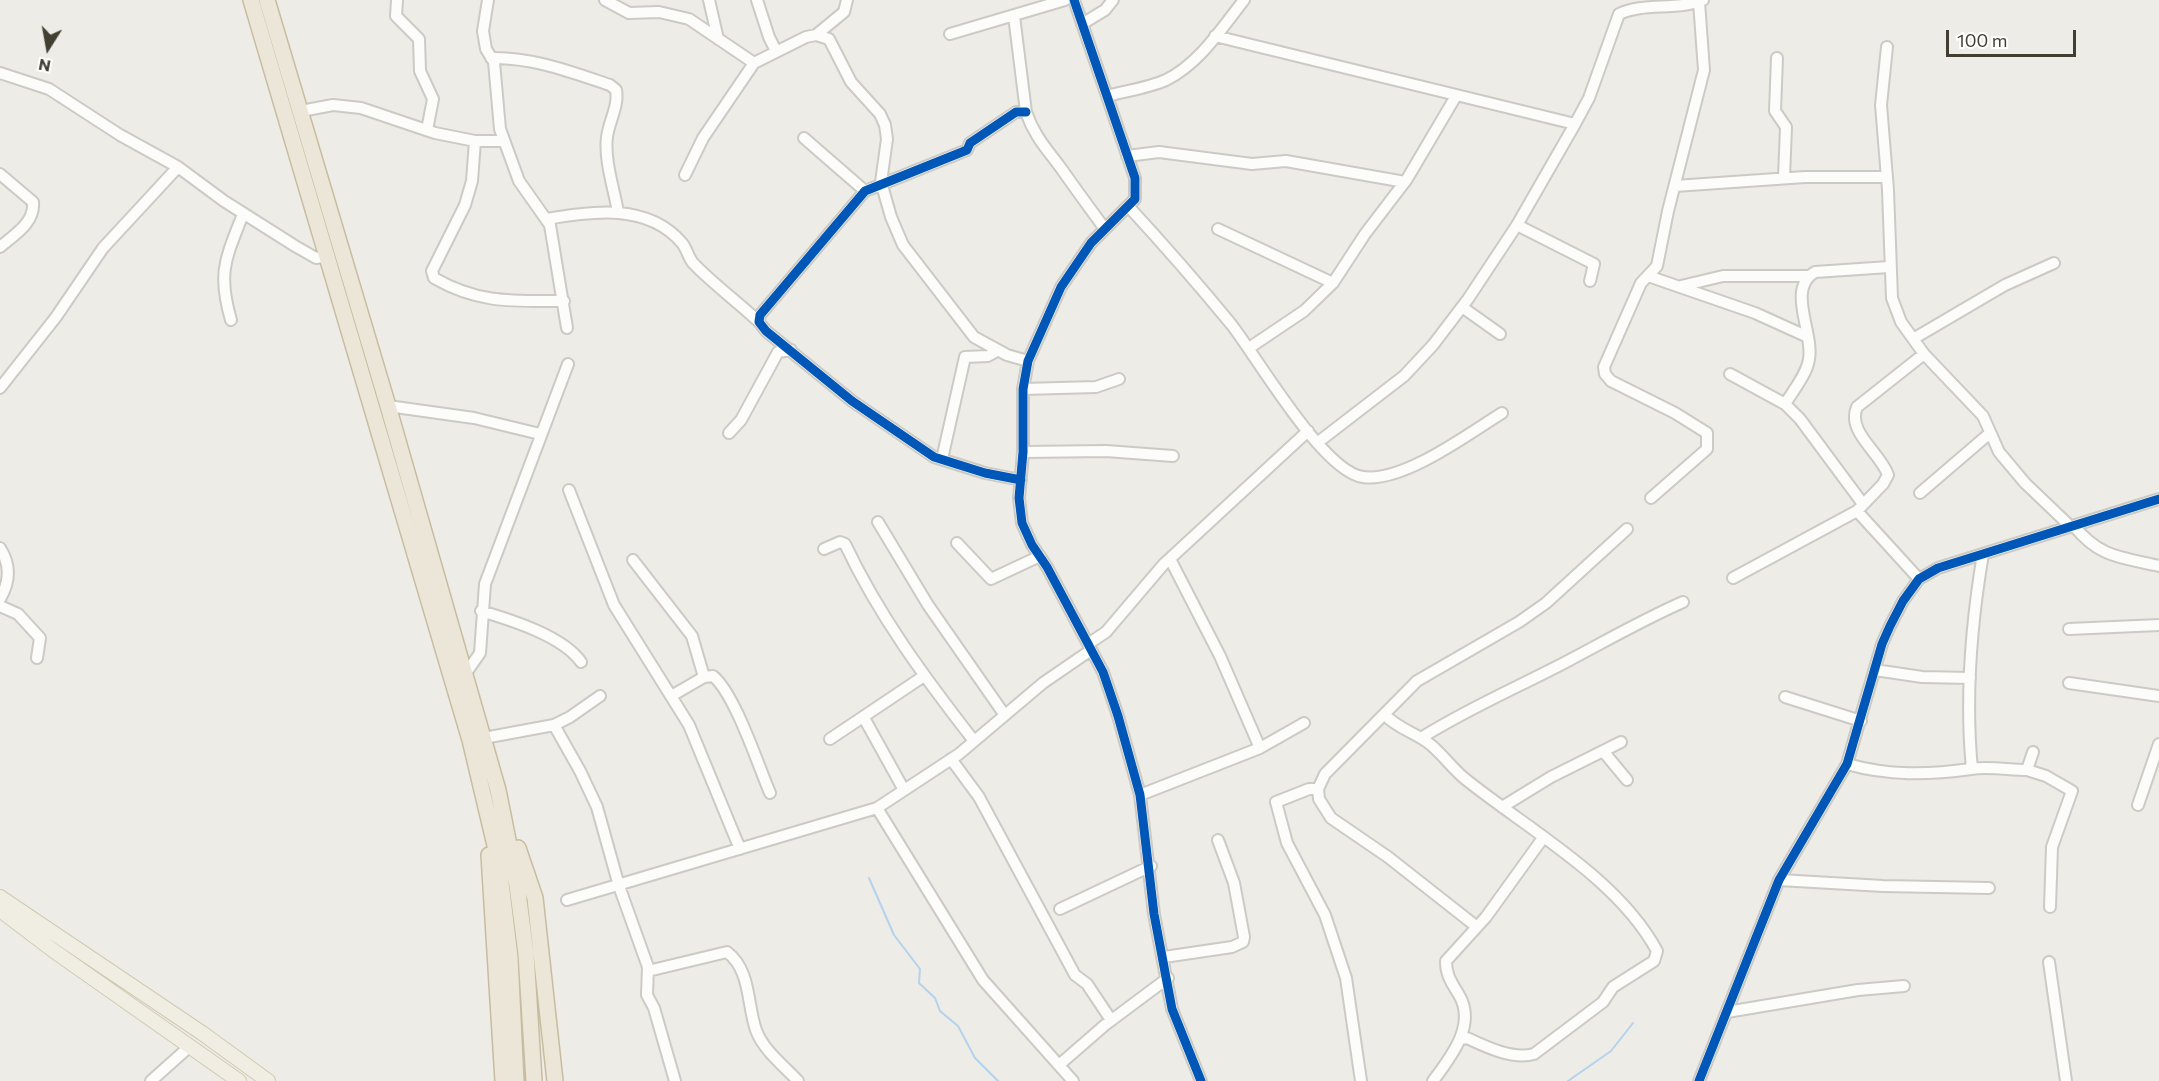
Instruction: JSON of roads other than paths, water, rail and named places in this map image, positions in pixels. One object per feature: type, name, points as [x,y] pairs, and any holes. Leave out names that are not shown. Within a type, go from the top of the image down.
[{"type":"highway","points":[[251,0],[471,740],[498,858],[510,957],[516,1081]]},
{"type":"highway","points":[[267,0],[388,406],[498,790],[517,885],[526,954],[534,1081]]},
{"type":"highway","points":[[498,790],[535,898],[555,1081]]},
{"type":"highway","points":[[487,807],[491,928],[503,1081]]},
{"type":"main road","points":[[0,897],[202,1033],[268,1081]]},
{"type":"main road","points":[[0,910],[54,951],[239,1081]]},
{"type":"street","points":[[396,0],[396,16],[420,39],[420,71],[434,99],[427,130]]},
{"type":"street","points":[[488,0],[483,31],[491,58],[503,141],[519,181],[550,225],[567,328]]},
{"type":"street","points":[[605,0],[629,13],[659,12],[689,19],[754,63]]},
{"type":"street","points":[[709,0],[718,39]]},
{"type":"street","points":[[757,0],[776,51]]},
{"type":"street","points":[[685,175],[702,138],[754,63],[789,43],[816,35],[844,12],[847,0]]},
{"type":"street","points":[[950,34],[1065,0]]},
{"type":"street","points":[[1074,0],[1135,178],[1136,199],[1091,243],[1061,287],[1028,361],[1023,389],[1023,452],[1019,498],[1022,523],[1103,672],[1118,716],[1140,795],[1151,866],[1155,914],[1172,1009],[1201,1081]]},
{"type":"street","points":[[1082,24],[1105,10],[1113,0]]},
{"type":"street","points":[[1107,96],[1165,81],[1182,70],[1215,36],[1244,0]]},
{"type":"street","points":[[1317,443],[1404,376],[1433,345],[1462,307],[1517,225],[1589,98],[1619,14],[1627,10],[1701,1],[1704,70],[1657,266],[1632,301],[1604,367],[1605,374],[1611,381],[1696,424],[1707,433],[1707,449],[1652,498]]},
{"type":"street","points":[[1014,16],[1026,112],[1040,144],[1105,229]]},
{"type":"street","points":[[816,35],[829,39],[851,82],[880,114],[885,124],[886,139],[881,182],[891,217],[903,245],[974,337],[997,351],[1028,361]]},
{"type":"street","points":[[1215,36],[1575,124]]},
{"type":"street","points":[[1887,47],[1881,105],[1887,177],[1889,267],[1892,298],[1901,322],[1924,354],[1983,416],[1999,452],[2087,541],[2101,552],[2159,567]]},
{"type":"street","points":[[491,58],[514,57],[532,60],[610,85],[616,90],[617,98],[607,137],[607,153],[618,212]]},
{"type":"street","points":[[1777,58],[1775,111],[1786,127],[1784,178]]},
{"type":"street","points":[[0,72],[49,89],[120,135],[178,167],[243,214],[316,258],[328,255]]},
{"type":"street","points":[[1249,348],[1304,311],[1333,283],[1365,234],[1405,182],[1456,96]]},
{"type":"street","points":[[301,111],[333,105],[361,108],[427,130],[475,141],[503,141]]},
{"type":"street","points":[[759,322],[760,315],[864,191],[881,182],[967,150],[970,143],[1016,112],[1026,112]]},
{"type":"street","points":[[804,138],[864,191]]},
{"type":"street","points":[[475,141],[472,181],[465,205],[432,271],[434,278],[457,291],[491,300],[564,301]]},
{"type":"street","points":[[1127,156],[1159,152],[1252,164],[1286,162],[1405,182]]},
{"type":"street","points":[[0,388],[56,317],[103,248],[178,167]]},
{"type":"street","points":[[0,174],[33,202],[34,209],[28,223],[0,247]]},
{"type":"street","points":[[1675,186],[1784,178],[1887,177]]},
{"type":"street","points":[[1129,207],[1171,252],[1249,348],[1317,443],[1354,475],[1376,477],[1423,462],[1502,414]]},
{"type":"street","points":[[547,219],[589,211],[618,212],[643,217],[663,226],[683,244],[692,261],[766,331],[892,430],[942,459],[985,473],[1021,480]]},
{"type":"street","points":[[231,320],[224,296],[223,266],[243,214]]},
{"type":"street","points":[[1517,225],[1594,264],[1590,281]]},
{"type":"street","points":[[1218,229],[1333,283]]},
{"type":"street","points":[[1913,339],[2005,285],[2054,263]]},
{"type":"street","points":[[1785,404],[1809,362],[1802,296],[1803,284],[1808,276],[1815,272],[1889,267]]},
{"type":"street","points":[[1648,276],[1755,313],[1808,337]]},
{"type":"street","points":[[1681,286],[1723,276],[1808,276]]},
{"type":"street","points":[[1462,307],[1500,334]]},
{"type":"street","points":[[729,433],[741,420],[778,352],[791,350]]},
{"type":"street","points":[[942,459],[965,357],[988,356],[997,351]]},
{"type":"street","points":[[1733,578],[1860,508],[1883,484],[1888,476],[1885,465],[1855,426],[1853,416],[1857,408],[1924,354]]},
{"type":"street","points":[[466,673],[480,653],[481,611],[485,584],[506,534],[540,434],[568,364]]},
{"type":"street","points":[[1730,374],[1785,404],[1800,420],[1860,508],[1919,579]]},
{"type":"street","points":[[1023,389],[1096,387],[1119,379]]},
{"type":"street","points":[[388,406],[474,418],[540,434]]},
{"type":"street","points":[[567,900],[877,808],[951,759],[1090,647],[1107,632],[1170,559],[1308,431]]},
{"type":"street","points":[[1920,492],[1990,433]]},
{"type":"street","points":[[1023,452],[1106,451],[1173,456]]},
{"type":"street","points":[[569,490],[614,604],[673,695],[700,748],[740,849]]},
{"type":"street","points":[[1699,1081],[1779,880],[1847,764],[1890,626],[1919,579],[1938,568],[2159,499]]},
{"type":"street","points":[[878,522],[928,605],[1004,714]]},
{"type":"street","points":[[1361,1081],[1346,978],[1326,915],[1287,843],[1276,802],[1315,792],[1325,774],[1417,681],[1511,627],[1546,603],[1627,529]]},
{"type":"street","points":[[824,549],[840,542],[845,544],[877,605],[924,676],[974,741]]},
{"type":"street","points":[[957,543],[991,579],[1040,556]]},
{"type":"street","points":[[0,549],[9,570],[7,583],[0,599]]},
{"type":"street","points":[[1972,769],[1968,728],[1970,678],[1983,554]]},
{"type":"street","points":[[1170,559],[1216,647],[1260,748]]},
{"type":"street","points":[[633,560],[692,636],[704,677]]},
{"type":"street","points":[[1421,738],[1450,720],[1564,663],[1629,626],[1683,602]]},
{"type":"street","points":[[0,606],[18,614],[40,638],[37,658]]},
{"type":"street","points":[[481,611],[513,621],[566,646],[580,662]]},
{"type":"street","points":[[2069,629],[2159,625]]},
{"type":"street","points":[[1875,670],[1922,677],[1970,678]]},
{"type":"street","points":[[673,695],[704,677],[713,676],[719,681],[770,793]]},
{"type":"street","points":[[830,739],[924,676]]},
{"type":"street","points":[[2069,683],[2159,696]]},
{"type":"street","points":[[484,738],[554,725],[600,696]]},
{"type":"street","points":[[1785,698],[1861,721]]},
{"type":"street","points":[[1385,715],[1393,723],[1421,738],[1462,776],[1617,899],[1657,951],[1654,961],[1613,987],[1602,1002],[1534,1054],[1526,1056],[1508,1053],[1467,1038],[1461,1039]]},
{"type":"street","points":[[864,717],[904,790]]},
{"type":"street","points":[[1140,795],[1260,748],[1304,723]]},
{"type":"street","points":[[554,725],[597,807],[619,886],[648,971],[647,995],[654,1008],[675,1081]]},
{"type":"street","points":[[1502,807],[1544,781],[1621,742]]},
{"type":"street","points":[[2138,805],[2159,744]]},
{"type":"street","points":[[1603,751],[1627,780]]},
{"type":"street","points":[[2027,770],[2033,752]]},
{"type":"street","points":[[951,759],[979,797],[1076,975],[1087,984],[1111,1020]]},
{"type":"street","points":[[1847,764],[1872,771],[1895,773],[1944,774],[1972,769],[2027,770],[2046,776],[2072,791],[2052,847],[2050,907]]},
{"type":"street","points":[[1315,792],[1331,818],[1388,857],[1477,927]]},
{"type":"street","points":[[877,808],[983,980],[1073,1081]]},
{"type":"street","points":[[1433,1081],[1461,1039],[1463,1005],[1446,972],[1446,961],[1477,927],[1543,838]]},
{"type":"street","points":[[1164,957],[1232,947],[1243,942],[1234,883],[1218,840]]},
{"type":"street","points":[[1060,909],[1151,866]]},
{"type":"street","points":[[1779,880],[1873,886],[1989,888]]},
{"type":"street","points":[[648,971],[727,952],[734,957],[744,978],[756,1032],[767,1048],[798,1081]]},
{"type":"street","points":[[2049,962],[2066,1081]]},
{"type":"street","points":[[1059,1065],[1111,1020],[1168,978]]},
{"type":"street","points":[[1727,1012],[1858,990],[1904,986]]},
{"type":"street","points":[[151,1081],[189,1047]]},
{"type":"waterway","points":[[869,878],[894,935],[920,969],[919,983],[935,998],[940,1011],[958,1026],[975,1058],[998,1081]]},
{"type":"waterway","points":[[1568,1081],[1611,1051],[1633,1023]]}]
